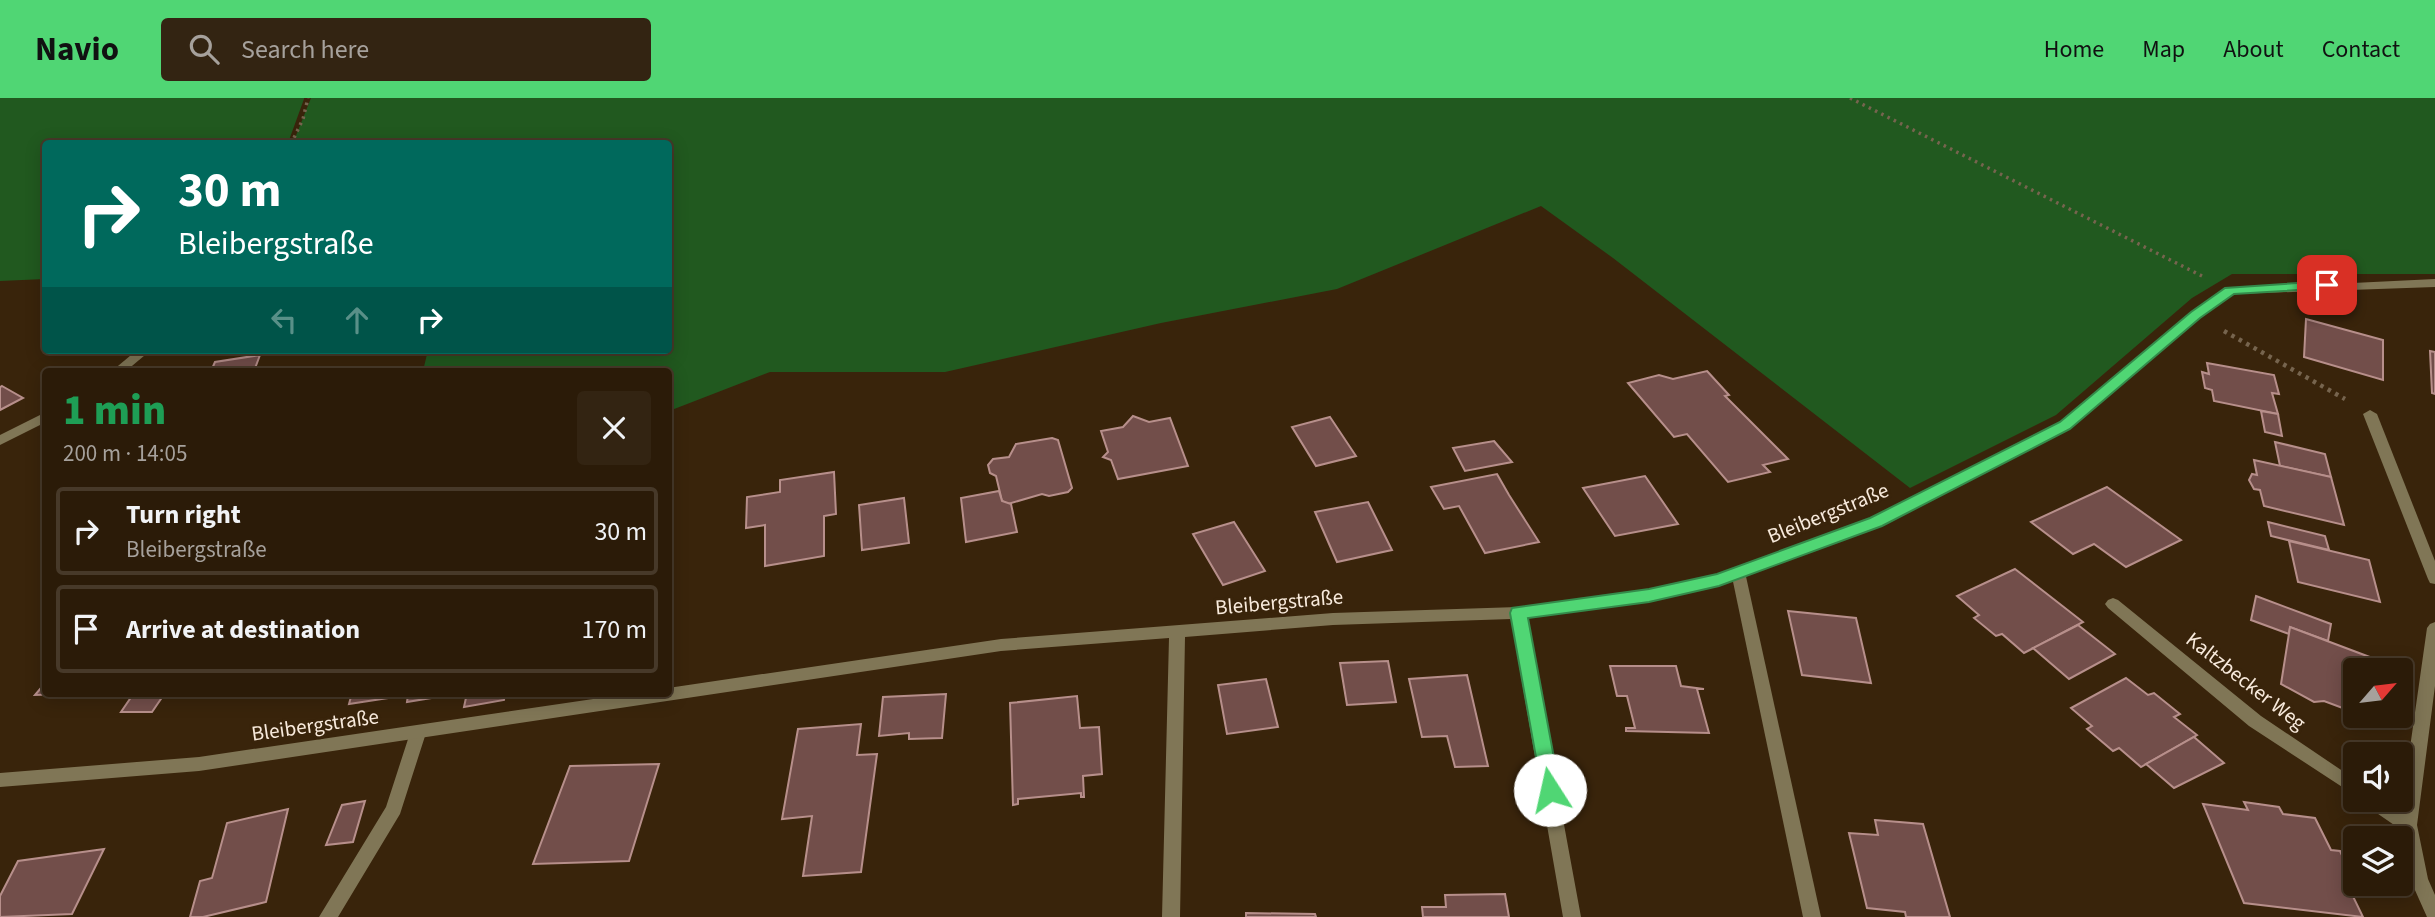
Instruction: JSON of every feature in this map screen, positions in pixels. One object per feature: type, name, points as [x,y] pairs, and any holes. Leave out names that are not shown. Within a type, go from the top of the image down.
[{"type":"street","points":[[2230,291],[2435,283]]},
{"type":"street","name":"Bleibergstraße","points":[[672,695],[1001,645],[1177,634],[1332,619],[1518,613],[1649,595],[1738,572],[1876,522],[2065,425],[2195,315],[2230,291]]},
{"type":"street","points":[[122,368],[140,354]]},
{"type":"street","points":[[2370,414],[2435,579]]},
{"type":"street","points":[[0,441],[42,418]]},
{"type":"street","points":[[1738,572],[1812,917]]},
{"type":"street","name":"Kaltzbecker Weg","points":[[2113,604],[2255,721],[2343,780]]},
{"type":"street","points":[[1518,613],[1572,917]]},
{"type":"street","points":[[2435,628],[2408,825],[2419,879],[2435,915]]},
{"type":"street","points":[[1171,917],[1177,634]]},
{"type":"street","name":"Bleibergstraße","points":[[0,780],[199,764],[656,697]]},
{"type":"street","points":[[328,917],[394,809],[418,733]]},
{"type":"street","points":[[2389,812],[2408,825]]},
{"type":"path","points":[[292,140],[303,119],[308,98]]},
{"type":"path","points":[[1850,98],[2230,291]]},
{"type":"path","points":[[2195,315],[2370,414]]},
{"type":"green space","points":[[0,98],[304,98],[289,140],[42,140],[42,279],[0,281]]},
{"type":"green space","points":[[311,98],[2435,98],[2435,274],[2232,274],[2192,298],[2056,415],[1910,488],[1613,258],[1541,206],[1337,289],[1161,323],[945,372],[770,372],[672,410],[672,368],[424,368],[427,354],[672,354],[672,140],[294,140]]},
{"type":"building","points":[[2306,319],[2383,340],[2383,380],[2304,357]]},
{"type":"building","points":[[2430,351],[2435,352],[2435,394],[2432,393]]},
{"type":"building","points":[[260,355],[255,368],[212,368],[215,362]]},
{"type":"building","points":[[2207,363],[2274,375],[2279,394],[2272,393],[2278,414],[2214,401],[2212,390],[2205,388],[2202,372],[2209,374]]},
{"type":"building","points":[[1707,371],[1729,395],[1725,396],[1788,459],[1763,465],[1770,472],[1728,482],[1687,434],[1674,437],[1628,383],[1659,375],[1673,379]]},
{"type":"building","points":[[2,386],[23,398],[0,410]]},
{"type":"building","points":[[2261,411],[2278,414],[2282,436],[2265,432]]},
{"type":"building","points":[[1133,416],[1149,422],[1170,418],[1188,466],[1118,479],[1111,460],[1103,457],[1108,452],[1101,431],[1123,427]]},
{"type":"building","points":[[1330,417],[1356,456],[1316,466],[1292,427]]},
{"type":"building","points":[[1052,438],[1058,440],[1072,488],[1068,492],[1049,496],[1042,494],[1008,504],[1002,501],[996,476],[990,473],[988,465],[993,459],[1009,457],[1016,444]]},
{"type":"building","points":[[1494,441],[1512,462],[1465,471],[1453,448]]},
{"type":"building","points":[[2275,442],[2325,454],[2331,477],[2280,466]]},
{"type":"building","points":[[2254,460],[2331,477],[2344,525],[2264,506],[2260,490],[2254,489],[2249,480],[2252,474],[2257,475]]},
{"type":"building","points":[[834,472],[836,514],[824,516],[824,556],[765,566],[765,525],[746,528],[747,497],[780,492],[780,480]]},
{"type":"building","points":[[1497,474],[1539,542],[1485,553],[1459,506],[1444,509],[1431,487]]},
{"type":"building","points":[[1645,476],[1678,524],[1615,536],[1583,488]]},
{"type":"building","points":[[2107,487],[2181,540],[2126,567],[2094,544],[2073,554],[2031,522]]},
{"type":"building","points":[[999,491],[1002,501],[1011,504],[1017,532],[966,542],[961,498]]},
{"type":"building","points":[[904,498],[909,543],[862,550],[859,505]]},
{"type":"building","points":[[1368,502],[1392,550],[1337,562],[1315,512]]},
{"type":"building","points":[[1234,522],[1265,571],[1223,585],[1193,534]]},
{"type":"building","points":[[2268,522],[2325,536],[2329,550],[2271,536]]},
{"type":"building","points":[[2289,541],[2369,560],[2380,602],[2298,582]]},
{"type":"building","points":[[2015,569],[2083,622],[2024,653],[2002,634],[1996,636],[1974,618],[1979,615],[1957,596]]},
{"type":"building","points":[[2256,596],[2331,624],[2328,641],[2290,627],[2289,634],[2251,620]]},
{"type":"building","points":[[1788,611],[1856,618],[1871,683],[1802,675]]},
{"type":"building","points":[[2078,625],[2115,654],[2069,679],[2033,648]]},
{"type":"building","points":[[2290,627],[2372,658],[2343,658],[2343,708],[2324,701],[2314,702],[2281,684]]},
{"type":"building","points":[[1388,661],[1396,702],[1347,705],[1340,663]]},
{"type":"building","points":[[1610,666],[1676,666],[1681,686],[1704,689],[1697,689],[1709,733],[1626,731],[1626,728],[1635,728],[1627,696],[1617,696]]},
{"type":"building","points":[[1467,675],[1488,766],[1455,767],[1447,736],[1422,737],[1409,679]]},
{"type":"building","points":[[2126,678],[2148,695],[2154,693],[2180,714],[2174,717],[2197,735],[2141,767],[2119,748],[2113,751],[2087,729],[2092,726],[2071,708]]},
{"type":"building","points":[[1266,679],[1278,727],[1227,734],[1218,685]]},
{"type":"building","points":[[946,694],[942,738],[909,739],[909,733],[879,736],[883,697]]},
{"type":"building","points":[[1077,696],[1080,728],[1099,727],[1102,774],[1083,776],[1084,797],[1081,797],[1081,793],[1018,799],[1018,804],[1013,805],[1010,703]]},
{"type":"building","points":[[131,697],[162,697],[152,712],[121,712]]},
{"type":"building","points":[[351,697],[395,697],[349,704]]},
{"type":"building","points":[[408,697],[431,697],[431,698],[407,702]]},
{"type":"building","points":[[466,697],[504,697],[504,700],[464,707]]},
{"type":"building","points":[[861,724],[857,755],[877,754],[861,872],[803,876],[812,816],[782,819],[798,729]]},
{"type":"building","points":[[2194,737],[2224,763],[2174,788],[2146,764]]},
{"type":"building","points":[[659,764],[629,861],[533,864],[570,766]]},
{"type":"building","points":[[365,801],[353,842],[326,845],[342,805]]},
{"type":"building","points":[[2244,802],[2279,807],[2283,814],[2315,818],[2331,850],[2340,851],[2343,857],[2343,896],[2353,896],[2363,917],[2244,903],[2203,804],[2248,810]]},
{"type":"building","points":[[288,809],[266,902],[203,917],[190,917],[200,881],[212,878],[227,823]]},
{"type":"building","points":[[1875,820],[1923,824],[1950,917],[1906,917],[1905,912],[1867,908],[1849,833],[1878,835]]},
{"type":"building","points":[[104,849],[72,914],[0,917],[0,896],[18,861]]},
{"type":"building","points":[[1505,894],[1509,917],[1423,917],[1422,907],[1446,907],[1445,895]]},
{"type":"building","points":[[1246,913],[1315,914],[1316,917],[1246,917]]},
{"type":"route","points":[[1550,790],[1518,613],[1649,595],[1719,580],[1876,522],[2065,425],[2195,315],[2230,291],[2327,285]]}]
